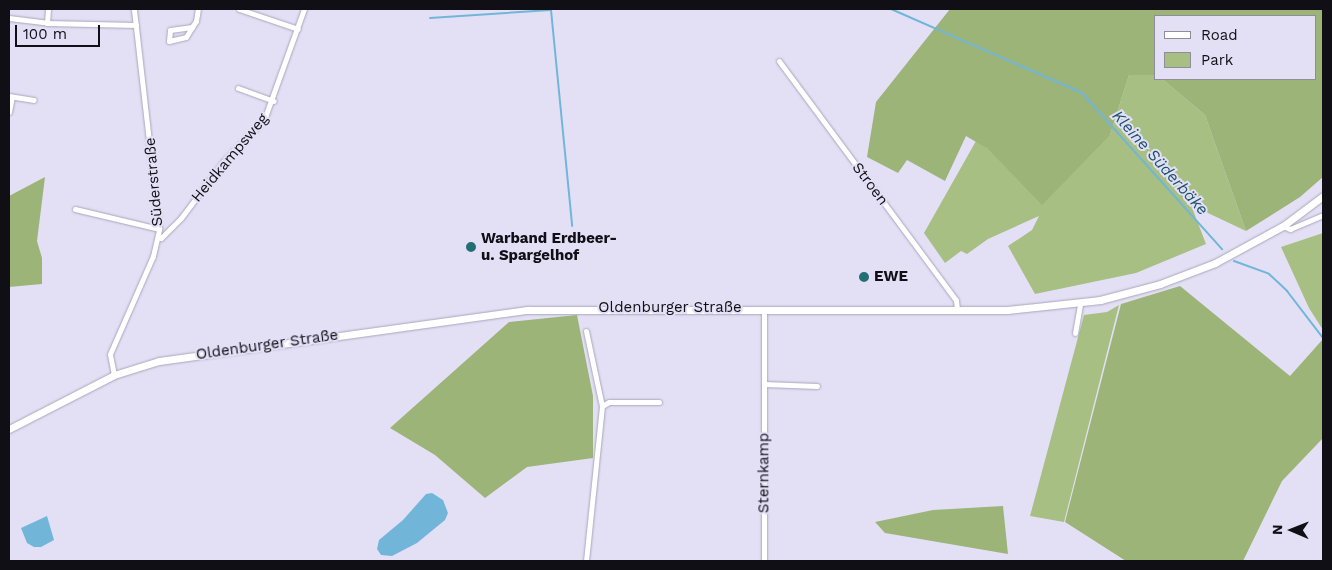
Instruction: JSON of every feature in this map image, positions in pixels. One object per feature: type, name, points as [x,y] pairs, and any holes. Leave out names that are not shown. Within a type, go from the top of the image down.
[{"type":"main road","name":"Oldenburger Straße","points":[[9,429],[114,375],[180,357],[527,310],[764,308],[957,310],[1080,304],[1141,290],[1188,274],[1243,249],[1282,226],[1323,196]]},
{"type":"street","points":[[47,23],[48,9]]},
{"type":"street","name":"Süderstraße","points":[[114,375],[110,354],[153,256],[159,229],[134,9]]},
{"type":"street","points":[[192,27],[170,30],[168,41],[182,40],[192,27],[198,9]]},
{"type":"street","points":[[239,9],[298,29]]},
{"type":"street","name":"Heidkampsweg","points":[[158,237],[162,238],[181,218],[223,162],[256,130],[274,101],[304,9]]},
{"type":"street","points":[[9,18],[47,23],[136,25]]},
{"type":"street","name":"Stroen","points":[[779,61],[956,300],[957,310]]},
{"type":"street","points":[[238,88],[274,101]]},
{"type":"street","points":[[9,112],[11,96],[34,100]]},
{"type":"street","points":[[75,209],[159,229]]},
{"type":"street","points":[[1282,226],[1290,229],[1323,215]]},
{"type":"street","points":[[1075,333],[1080,304]]},
{"type":"street","name":"Sternkamp","points":[[764,308],[764,561]]},
{"type":"street","points":[[586,331],[602,406],[586,561]]},
{"type":"street","points":[[764,384],[817,386]]},
{"type":"street","points":[[602,406],[609,402],[659,402]]},
{"type":"green space","points":[[950,9],[1323,9],[1323,177],[1300,197],[1246,231],[1205,115],[1163,80],[1317,80],[1317,15],[1154,15],[1154,75],[1129,75],[1110,135],[1042,205],[988,149],[966,136],[945,181],[907,160],[898,173],[867,157],[876,102]]},
{"type":"green space","points":[[1129,75],[1154,75],[1154,80],[1163,80],[1205,115],[1246,231],[1191,205],[1206,244],[1136,273],[1035,294],[1008,246],[1032,230],[1039,216],[988,239],[967,254],[961,251],[945,263],[924,233],[976,141],[988,149],[1110,135]]},
{"type":"green space","points":[[45,177],[37,241],[42,258],[42,284],[9,287],[9,196]]},
{"type":"green space","points":[[1323,233],[1323,330],[1309,308],[1281,247]]},
{"type":"green space","points":[[1180,286],[1290,376],[1323,339],[1323,438],[1282,481],[1243,561],[1126,561],[1065,522],[1121,304]]},
{"type":"green space","points":[[1119,305],[1064,522],[1030,516],[1084,315],[1107,312]]},
{"type":"green space","points":[[577,315],[593,396],[593,458],[527,467],[485,498],[435,455],[390,428],[509,322]]},
{"type":"green space","points":[[1003,506],[1008,554],[885,533],[875,522],[933,510]]},
{"type":"water","points":[[432,493],[443,500],[448,513],[445,520],[417,543],[392,556],[381,555],[377,549],[379,540],[403,520],[426,494]]},
{"type":"water","points":[[47,516],[54,540],[41,547],[34,547],[27,543],[21,528]]},
{"type":"waterway","name":"Kleine Süderbäke","points":[[891,9],[1082,93],[1222,249]]},
{"type":"waterway","points":[[430,18],[551,10],[572,226]]},
{"type":"waterway","name":"Kleine Süderbäke","points":[[1234,261],[1269,274],[1287,291],[1323,338]]},
{"type":"place","name":"Warband Erdbeer- u. Spargelhof","points":[[471,247]]},
{"type":"place","name":"EWE","points":[[864,277]]}]
